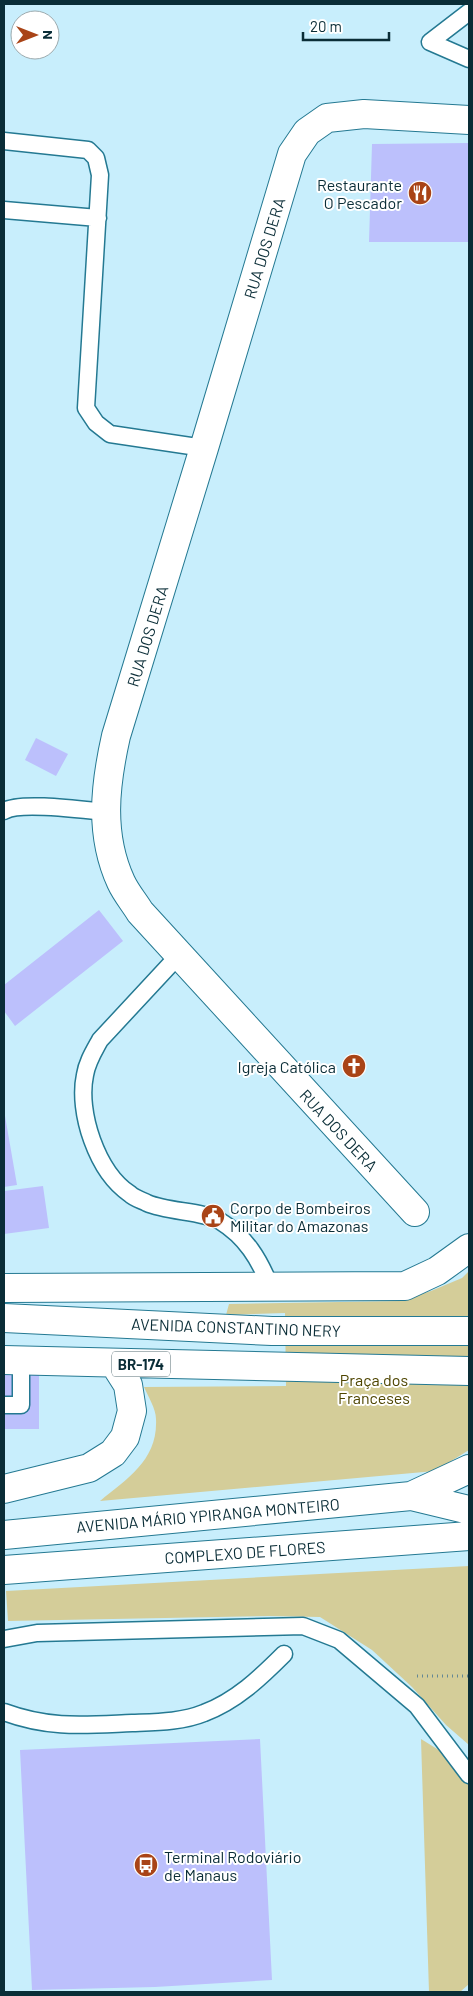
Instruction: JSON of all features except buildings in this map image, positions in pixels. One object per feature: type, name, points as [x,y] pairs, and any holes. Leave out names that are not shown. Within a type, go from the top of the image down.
[{"type":"main road","name":"RUA DOS DERA","points":[[415,1212],[140,912],[121,882],[110,849],[105,812],[108,769],[116,736],[292,154],[306,132],[327,118],[364,114],[469,120]]},
{"type":"main road","points":[[4,1288],[405,1286],[437,1271],[469,1248]]},
{"type":"main road","name":"AVENIDA CONSTANTINO NERY","points":[[4,1318],[272,1331],[469,1331]]},
{"type":"main road","name":"BR-174","points":[[12,1360],[114,1364],[278,1365],[469,1371]]},
{"type":"main road","points":[[4,1489],[89,1468],[113,1453],[125,1437],[132,1411],[128,1385],[114,1364]]},
{"type":"main road","name":"AVENIDA MÁRIO YPIRANGA MONTEIRO","points":[[412,1496],[469,1469]]},
{"type":"main road","name":"AVENIDA MÁRIO YPIRANGA MONTEIRO","points":[[4,1535],[412,1496],[469,1510]]},
{"type":"main road","name":"COMPLEXO DE FLORES","points":[[12,1569],[469,1536]]},
{"type":"lane","points":[[469,12],[430,42],[469,59]]},
{"type":"lane","points":[[4,141],[88,150],[96,158],[100,175],[86,408],[96,423],[110,434],[204,448]]},
{"type":"lane","points":[[4,210],[98,218]]},
{"type":"lane","points":[[4,811],[7,808],[29,807],[105,812]]},
{"type":"lane","points":[[179,955],[100,1040],[91,1055],[85,1074],[82,1095],[84,1117],[90,1138],[101,1159],[114,1179],[129,1194],[149,1204],[218,1220],[234,1231],[249,1246],[261,1264],[270,1286]]},
{"type":"lane","points":[[4,1405],[21,1405],[12,1360]]},
{"type":"lane","points":[[4,1639],[37,1632],[303,1626],[340,1640],[417,1706],[469,1775]]},
{"type":"lane","points":[[4,1712],[26,1721],[63,1726],[173,1721],[204,1714],[232,1699],[258,1680],[284,1654]]},
{"type":"path","points":[[411,1676],[469,1676]]},
{"type":"green space","name":"Praça dos Franceses","points":[[469,1271],[469,1450],[435,1471],[100,1501],[131,1476],[147,1457],[152,1446],[156,1415],[144,1387],[286,1386],[285,1313],[226,1315],[229,1304],[399,1301],[431,1291],[462,1278]]},
{"type":"green space","points":[[469,1566],[469,1745],[446,1725],[412,1687],[372,1650],[320,1617],[269,1616],[8,1621],[6,1591]]},
{"type":"green space","points":[[421,1739],[442,1752],[469,1786],[469,1984],[460,1992],[429,1992]]},
{"type":"place","name":"Restaurante O Pescador","points":[[420,193]]},
{"type":"place","name":"Igreja Católica","points":[[354,1066]]},
{"type":"place","name":"Corpo de Bombeiros Militar do Amazonas","points":[[213,1216]]},
{"type":"place","name":"Terminal Rodoviário de Manaus","points":[[146,1865]]}]
